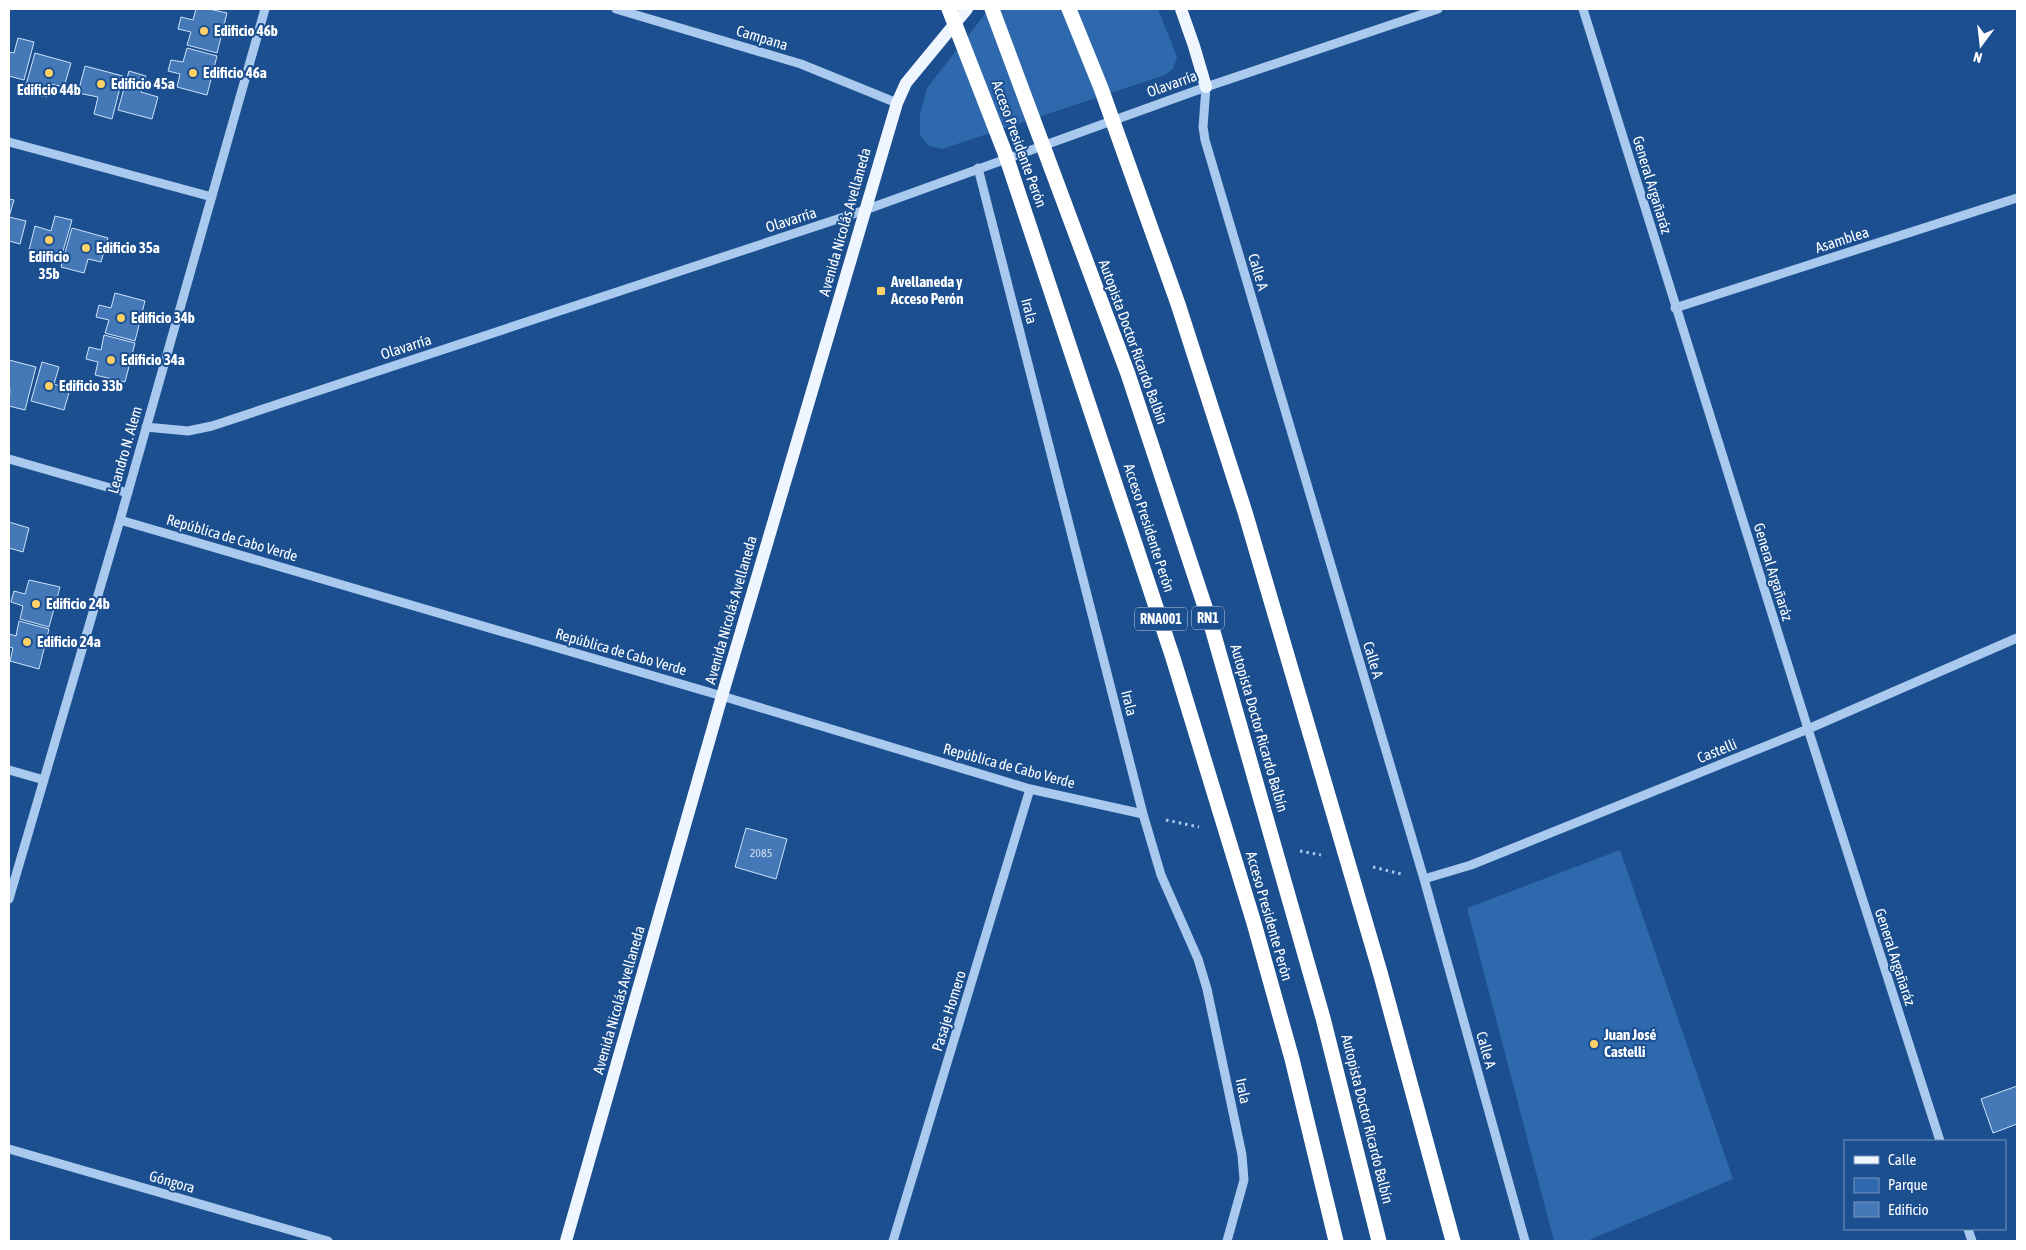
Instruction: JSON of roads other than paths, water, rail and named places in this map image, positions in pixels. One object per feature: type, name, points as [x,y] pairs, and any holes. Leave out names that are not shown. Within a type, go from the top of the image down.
[{"type":"highway","name":"Acceso Presidente Perón","points":[[949,9],[1006,152],[1173,658],[1254,923],[1287,1041],[1336,1241]]},
{"type":"highway","name":"Autopista Doctor Ricardo Balbín","points":[[992,9],[1128,374],[1212,628],[1324,1018],[1379,1241]]},
{"type":"highway","points":[[1069,9],[1101,88],[1178,304],[1245,512],[1380,972],[1453,1241]]},
{"type":"main road","name":"Avenida Nicolás Avellaneda","points":[[566,1241],[722,696],[897,103],[906,84],[967,9]]},
{"type":"main road","points":[[1181,9],[1206,87]]},
{"type":"street","name":"Leandro N. Alem","points":[[9,898],[128,493],[265,9]]},
{"type":"street","name":"Campana","points":[[616,9],[801,64],[897,103]]},
{"type":"street","name":"Olavarría","points":[[146,427],[188,431],[212,426],[865,210],[1206,87],[1438,9]]},
{"type":"street","name":"General Argañaráz","points":[[1584,9],[1675,308],[1940,1140]]},
{"type":"street","name":"Calle A","points":[[1206,87],[1203,127],[1205,140],[1424,879],[1525,1241]]},
{"type":"street","points":[[9,142],[212,196]]},
{"type":"street","name":"Irala","points":[[978,168],[1161,875],[1198,959],[1207,989],[1242,1154],[1244,1180],[1227,1241]]},
{"type":"street","name":"Asamblea","points":[[1675,308],[2017,198]]},
{"type":"street","points":[[9,459],[128,493]]},
{"type":"street","name":"República de Cabo Verde","points":[[120,520],[1030,788],[1144,814]]},
{"type":"street","name":"Castelli","points":[[1424,879],[1471,865],[1808,729],[2017,638]]},
{"type":"street","points":[[9,770],[44,780]]},
{"type":"street","name":"Pasaje Homero","points":[[893,1241],[1030,788]]},
{"type":"street","name":"Góngora","points":[[9,1149],[328,1241]]},
{"type":"place","name":"Edificio 46b","points":[[204,31]]},
{"type":"place","name":"Edificio 44b","points":[[49,73]]},
{"type":"place","name":"Edificio 46a","points":[[193,73]]},
{"type":"place","name":"Edificio 45a","points":[[101,84]]},
{"type":"place","name":"Edificio 35b","points":[[49,240]]},
{"type":"place","name":"Edificio 35a","points":[[86,248]]},
{"type":"place","name":"Avellaneda y Acceso Perón","points":[[881,291]]},
{"type":"place","name":"Edificio 34b","points":[[121,318]]},
{"type":"place","name":"Edificio 34a","points":[[111,360]]},
{"type":"place","name":"Edificio 33b","points":[[49,386]]},
{"type":"place","name":"Edificio 24b","points":[[36,604]]},
{"type":"place","name":"Edificio 24a","points":[[27,642]]},
{"type":"place","name":"Juan José Castelli","points":[[1594,1044]]}]
